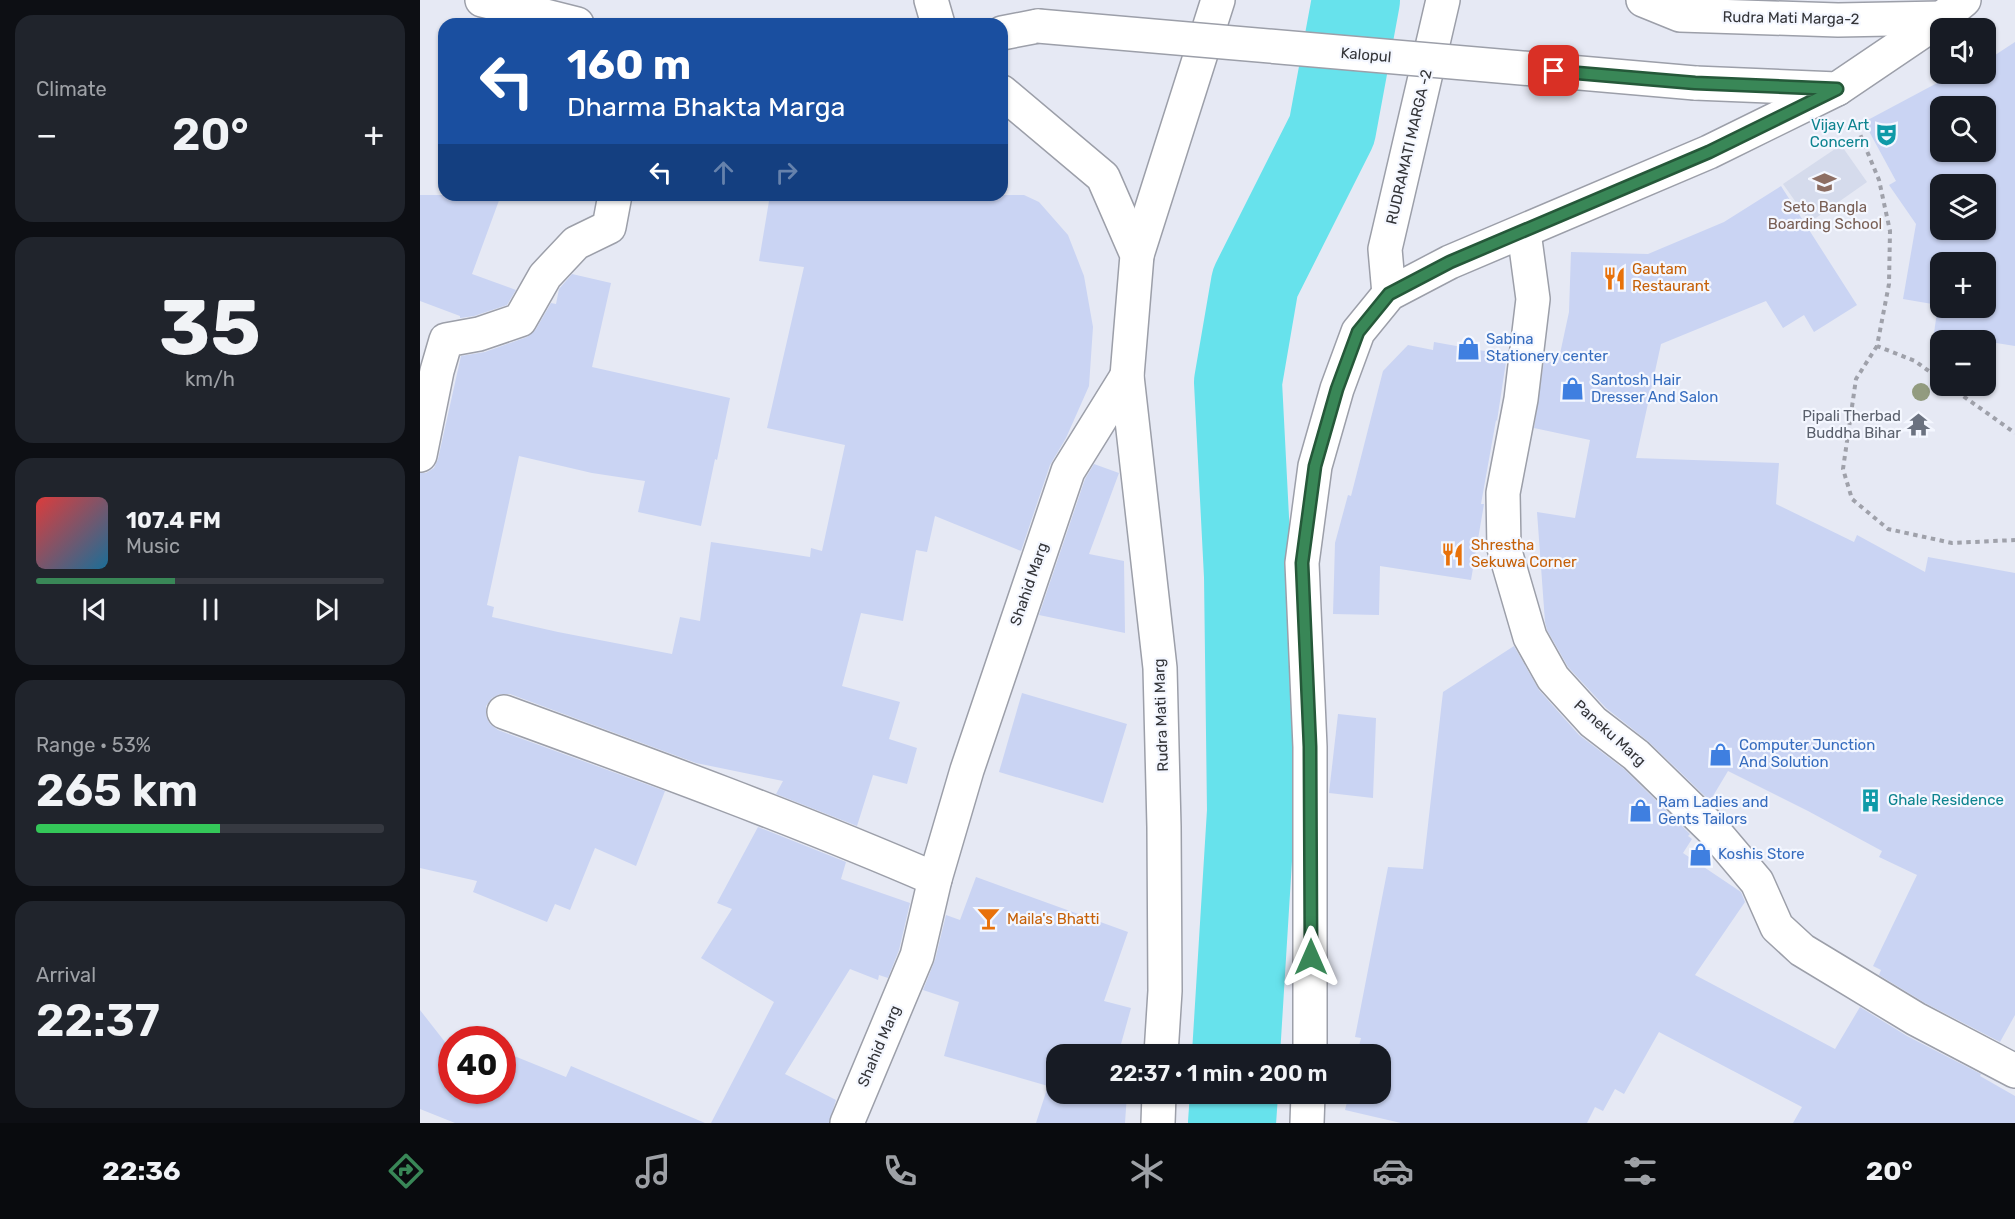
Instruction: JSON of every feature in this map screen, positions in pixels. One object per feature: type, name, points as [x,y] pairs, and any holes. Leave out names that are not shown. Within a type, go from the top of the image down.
[{"type":"street","points":[[482,0],[553,18]]},
{"type":"street","points":[[931,0],[936,18]]},
{"type":"street","points":[[1137,255],[1218,0]]},
{"type":"street","name":"RUDRAMATI MARGA -2","points":[[1389,294],[1385,249],[1443,0]]},
{"type":"street","name":"Rudra Mati Marga-2","points":[[1643,0],[1680,15],[1838,20],[1953,9]]},
{"type":"street","points":[[1310,1044],[1310,747],[1302,563],[1315,466],[1337,389],[1358,332],[1389,294],[1450,262],[1709,152],[1837,89],[1953,9]]},
{"type":"street","name":"Kalopul","points":[[1008,32],[1038,27],[1695,83],[1837,89]]},
{"type":"street","name":"Shahid Marg","points":[[847,1123],[917,956],[935,879],[967,770],[1068,471],[1127,376],[1137,255],[1103,177],[1008,97]]},
{"type":"street","points":[[420,455],[437,371],[446,340],[479,334],[520,320],[545,276],[576,243],[609,227],[614,201]]},
{"type":"street","name":"Paneku Marg","points":[[1524,232],[1533,299],[1521,399],[1503,493],[1504,548],[1530,637],[1553,678],[1593,722],[1636,755],[1713,830],[1757,882],[1778,927],[1802,950],[1916,1019],[2015,1071]]},
{"type":"street","name":"Rudra Mati Marg","points":[[1127,376],[1160,668],[1165,991],[1162,1044]]},
{"type":"street","points":[[504,712],[727,795],[856,845],[935,879]]},
{"type":"street","points":[[1158,1123],[1159,1104]]},
{"type":"street","points":[[1307,1123],[1308,1104]]},
{"type":"path","points":[[1837,89],[1850,111],[1879,180],[1890,231],[1889,284],[1877,346],[1856,379],[1843,469],[1852,499],[1888,529],[1952,543],[2015,540]]},
{"type":"path","points":[[1877,346],[1915,361],[1930,372]]},
{"type":"path","points":[[1963,396],[2015,433]]},
{"type":"shaded area","name":"Seto Bangla Boarding School","points":[[1841,145],[1867,182],[1810,222],[1783,184]]},
{"type":"building","points":[[2015,42],[2015,346],[1996,343],[1996,330],[1934,330],[1936,318],[1996,318],[1996,252],[1930,252],[1930,304],[1903,299],[1916,224],[1889,185],[1896,181],[1864,122],[1935,84],[1996,84],[1996,54]]},
{"type":"building","points":[[1781,186],[1857,305],[1814,332],[1804,315],[1783,328],[1766,301],[1661,344],[1636,458],[1779,463],[1776,504],[1854,542],[1857,535],[1925,572],[1928,557],[2015,573],[2015,1015],[2000,1042],[1925,1003],[1879,975],[1881,970],[1873,966],[1917,875],[1879,857],[1882,851],[1728,771],[1710,801],[1649,742],[1606,708],[1568,667],[1547,630],[1537,512],[1575,518],[1590,440],[1534,428],[1544,361],[1558,363],[1569,312],[1571,252],[1648,254],[1724,222]]},
{"type":"building","points":[[420,195],[438,195],[438,201],[499,201],[472,274],[516,290],[507,305],[474,316],[460,318],[460,316],[420,301]]},
{"type":"building","points":[[1008,195],[1024,195],[1039,202],[1068,235],[1084,276],[1093,327],[1089,386],[1066,438],[1050,465],[1021,551],[935,516],[927,552],[916,550],[903,621],[861,613],[842,686],[900,702],[889,739],[917,748],[907,784],[873,775],[857,826],[776,794],[783,781],[696,763],[510,694],[500,694],[492,698],[486,706],[486,716],[490,724],[498,730],[665,791],[636,866],[595,848],[570,910],[555,904],[547,922],[473,892],[477,881],[420,868],[420,473],[426,473],[434,468],[438,459],[461,356],[485,352],[527,337],[536,329],[551,303],[556,304],[559,289],[572,274],[611,283],[592,367],[730,398],[701,526],[638,512],[645,481],[592,473],[519,456],[487,605],[494,607],[492,617],[672,654],[680,617],[700,621],[711,542],[810,557],[811,548],[822,551],[845,445],[767,428],[804,267],[759,261],[769,201],[1008,201]]},
{"type":"building","points":[[1434,342],[1507,355],[1481,504],[1484,504],[1471,580],[1380,566],[1379,615],[1333,614],[1335,543],[1348,495],[1351,496],[1383,371],[1408,345],[1433,350]]},
{"type":"building","points":[[1094,464],[1119,473],[1089,554],[1124,561],[1125,633],[1039,615],[1085,479]]},
{"type":"building","points":[[1514,646],[1539,690],[1579,735],[1624,769],[1690,834],[1688,836],[1692,839],[1683,853],[1741,892],[1745,902],[1695,975],[1835,1049],[1860,1007],[1907,1036],[1981,1074],[1980,1076],[2015,1096],[2015,1123],[1793,1123],[1802,1107],[1659,1032],[1624,1094],[1615,1089],[1603,1111],[1595,1107],[1587,1123],[1401,1123],[1345,1110],[1346,1104],[1391,1104],[1391,1044],[1360,1044],[1361,1038],[1355,1037],[1388,867],[1423,869],[1443,692]]},
{"type":"building","points":[[1022,693],[1127,724],[1103,803],[999,772]]},
{"type":"building","points":[[1338,714],[1376,718],[1373,798],[1329,793]]},
{"type":"building","points":[[758,827],[846,862],[841,879],[910,903],[899,950],[888,978],[879,975],[878,980],[850,969],[785,1074],[836,1100],[829,1123],[711,1123],[774,1002],[701,958],[732,909],[717,903]]},
{"type":"building","points":[[976,877],[1128,932],[1104,1001],[1131,1008],[1121,1044],[1046,1044],[1046,1085],[944,1056],[959,1002],[923,990],[935,960],[946,915],[960,920]]},
{"type":"building","points":[[420,1010],[438,1033],[438,1104],[516,1104],[516,1057],[566,1077],[571,1066],[705,1123],[455,1123],[420,1109]]},
{"type":"building","points":[[1046,1092],[1046,1104],[1126,1104],[1125,1123],[1036,1123]]},
{"type":"waterway","points":[[1237,1044],[1251,811],[1248,576],[1238,382],[1255,283],[1332,130],[1356,0]]},
{"type":"waterway","points":[[1232,1123],[1233,1104]]},
{"type":"place","name":"Vijay Art Concern","points":[[1887,134]]},
{"type":"place","name":"Seto Bangla Boarding School","points":[[1825,183]]},
{"type":"place","name":"Gautam Restaurant","points":[[1614,278]]},
{"type":"place","name":"Sabina Stationery center","points":[[1468,348]]},
{"type":"place","name":"Santosh Hair Dresser And Salon","points":[[1573,389]]},
{"type":"place","name":"Pipali Therbad Buddha Bihar","points":[[1919,425]]},
{"type":"place","name":"Shrestha Sekuwa Corner","points":[[1453,554]]},
{"type":"place","name":"Computer Junction And Solution","points":[[1721,754]]},
{"type":"place","name":"Ghale Residence","points":[[1870,800]]},
{"type":"place","name":"Ram Ladies and Gents Tailors","points":[[1640,811]]},
{"type":"place","name":"Koshis Store","points":[[1700,854]]},
{"type":"place","name":"Maila's Bhatti","points":[[989,919]]},
{"type":"route","points":[[1311,957],[1310,747],[1302,563],[1315,466],[1337,389],[1358,332],[1389,294],[1450,262],[1709,152],[1837,89],[1695,83],[1554,71]]}]
